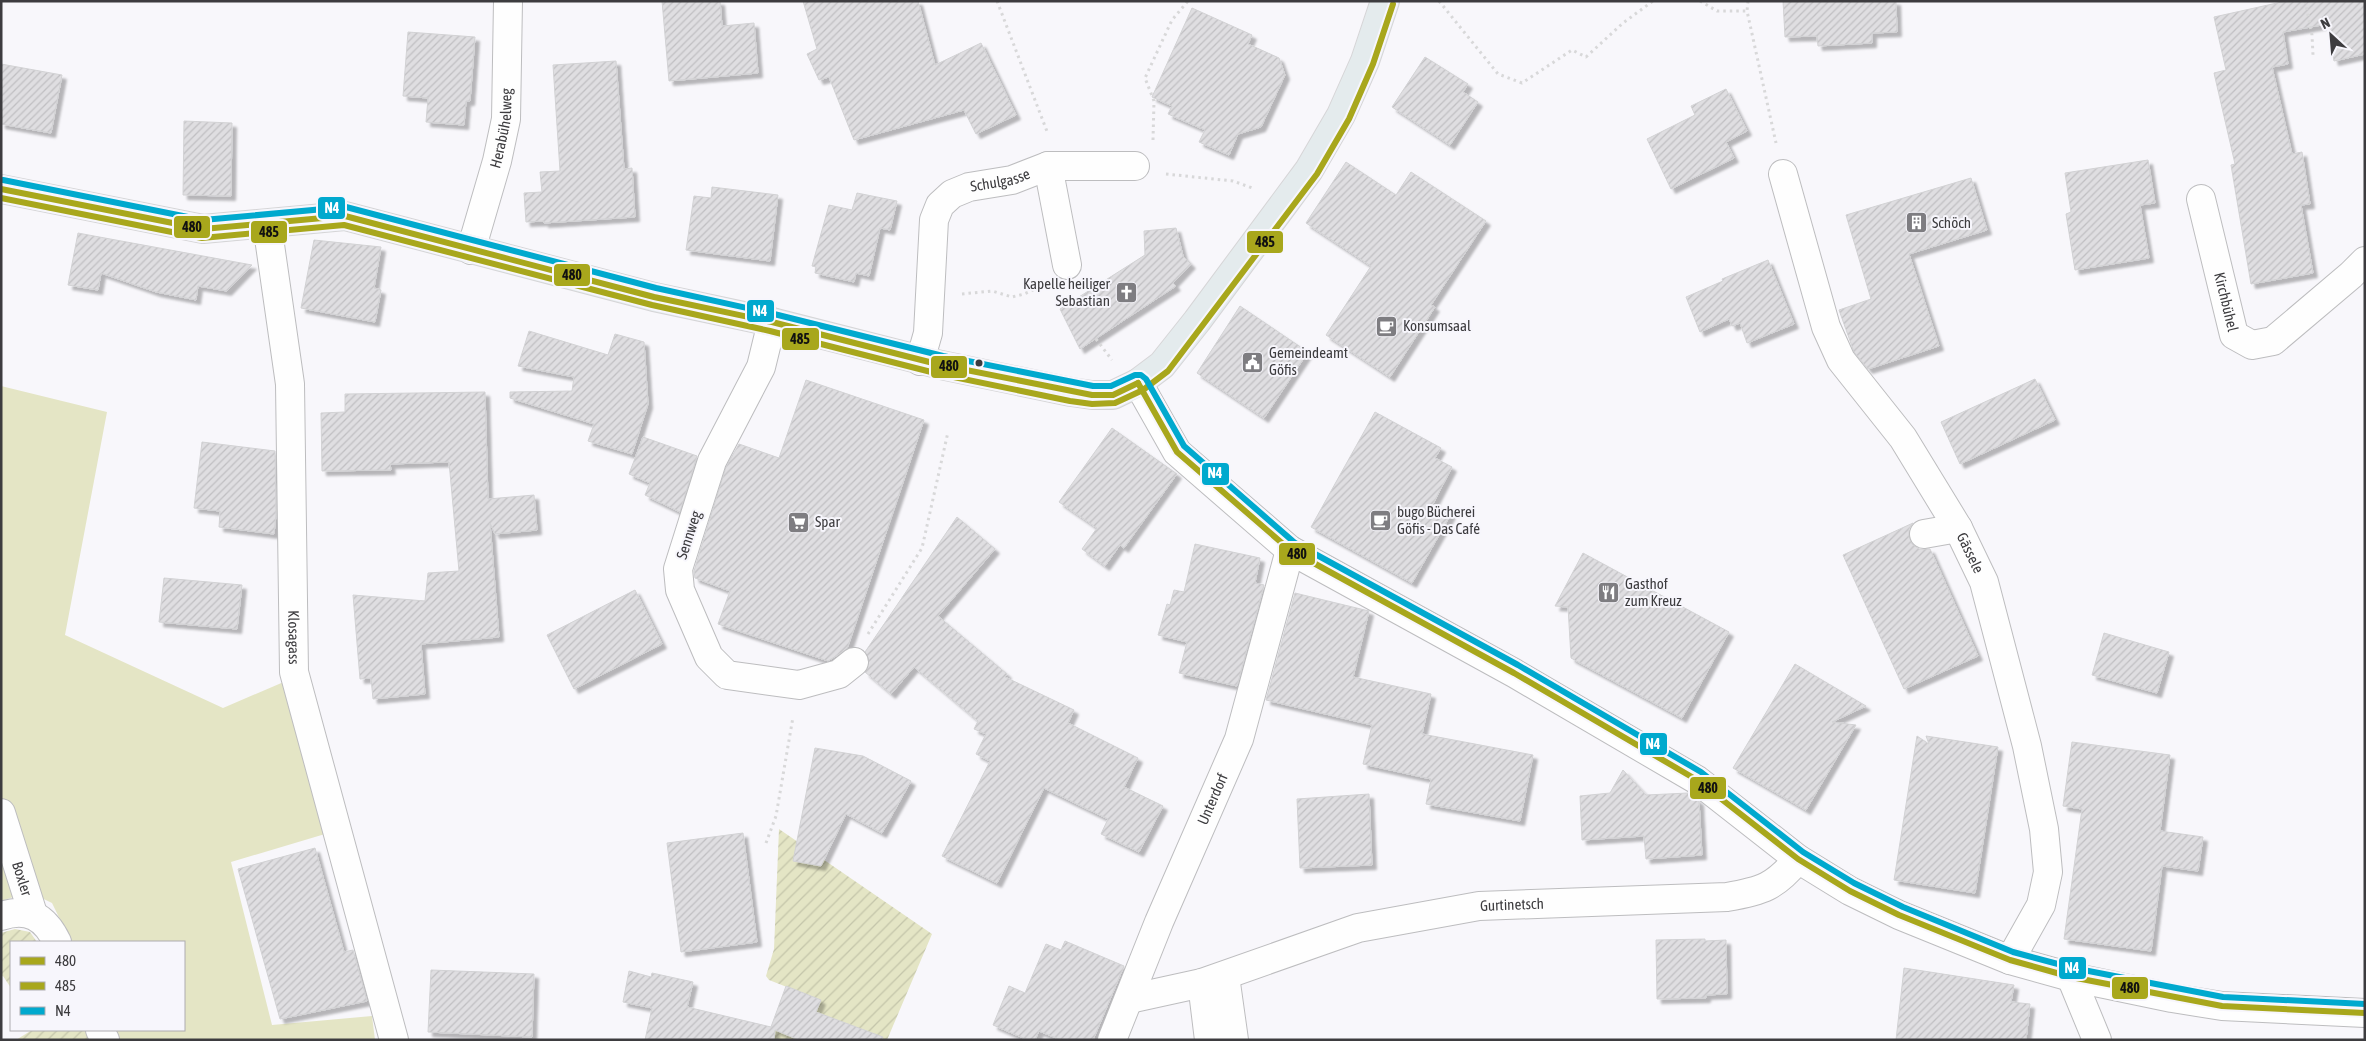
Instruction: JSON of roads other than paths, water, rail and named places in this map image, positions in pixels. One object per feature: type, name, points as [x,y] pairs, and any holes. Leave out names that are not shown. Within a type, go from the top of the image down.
[{"type":"main road","points":[[1,189],[203,229],[345,216],[654,297],[772,322],[920,360],[1092,395],[1113,395],[1138,383],[1162,365],[1309,170],[1340,115],[1365,61],[1385,1]]},
{"type":"street","name":"Herabühelweg","points":[[471,250],[497,161],[506,119],[508,1]]},
{"type":"street","points":[[1067,265],[1048,166],[1135,166]]},
{"type":"street","name":"Schulgasse","points":[[920,360],[928,333],[934,220],[940,204],[952,194],[969,187],[1012,180],[1048,166]]},
{"type":"street","name":"Gässele","points":[[1783,174],[1826,326],[1841,360],[1903,438],[1958,528],[1984,582],[2024,737],[2044,829],[2048,872],[2041,905],[2010,960]]},
{"type":"street","name":"Kirchbühel","points":[[2200,198],[2234,335],[2252,345],[2272,340],[2351,275],[2365,261]]},
{"type":"street","name":"Klosagass","points":[[267,224],[290,384],[294,672],[394,1040]]},
{"type":"street","name":"Sennweg","points":[[772,322],[761,367],[712,460],[678,569],[680,590],[709,657],[727,675],[799,685],[840,674],[854,662]]},
{"type":"street","points":[[1138,383],[1177,452],[1290,550],[1514,673],[1697,780],[1798,859],[1850,891],[1899,915],[2010,960],[2071,977],[2172,998],[2222,1006],[2365,1013]]},
{"type":"street","points":[[1924,534],[1958,528]]},
{"type":"street","name":"Unterdorf","points":[[1112,1040],[1159,922],[1239,739],[1290,550]]},
{"type":"street","name":"Boxler","points":[[1,813],[33,914],[51,931],[56,941]]},
{"type":"street","name":"Gurtinetsch","points":[[1129,998],[1213,980],[1358,928],[1479,906],[1727,897],[1760,891],[1785,875],[1798,859]]},
{"type":"street","name":"Boxler","points":[[1,916],[16,911],[33,914]]},
{"type":"street","points":[[2071,977],[2097,1040]]},
{"type":"street","points":[[1209,1040],[1213,980]]},
{"type":"street","points":[[1213,980],[1234,1040]]},
{"type":"place","name":"Schöch","points":[[1916,223]]},
{"type":"place","name":"Kapelle heiliger Sebastian","points":[[1126,293]]},
{"type":"place","name":"Konsumsaal","points":[[1387,326]]},
{"type":"place","name":"Gemeindeamt Göfis","points":[[1253,362]]},
{"type":"place","name":"bugo Bücherei Göfis - Das Café","points":[[1381,521]]},
{"type":"place","name":"Spar","points":[[799,522]]},
{"type":"place","name":"Gasthof zum Kreuz","points":[[1609,593]]}]
